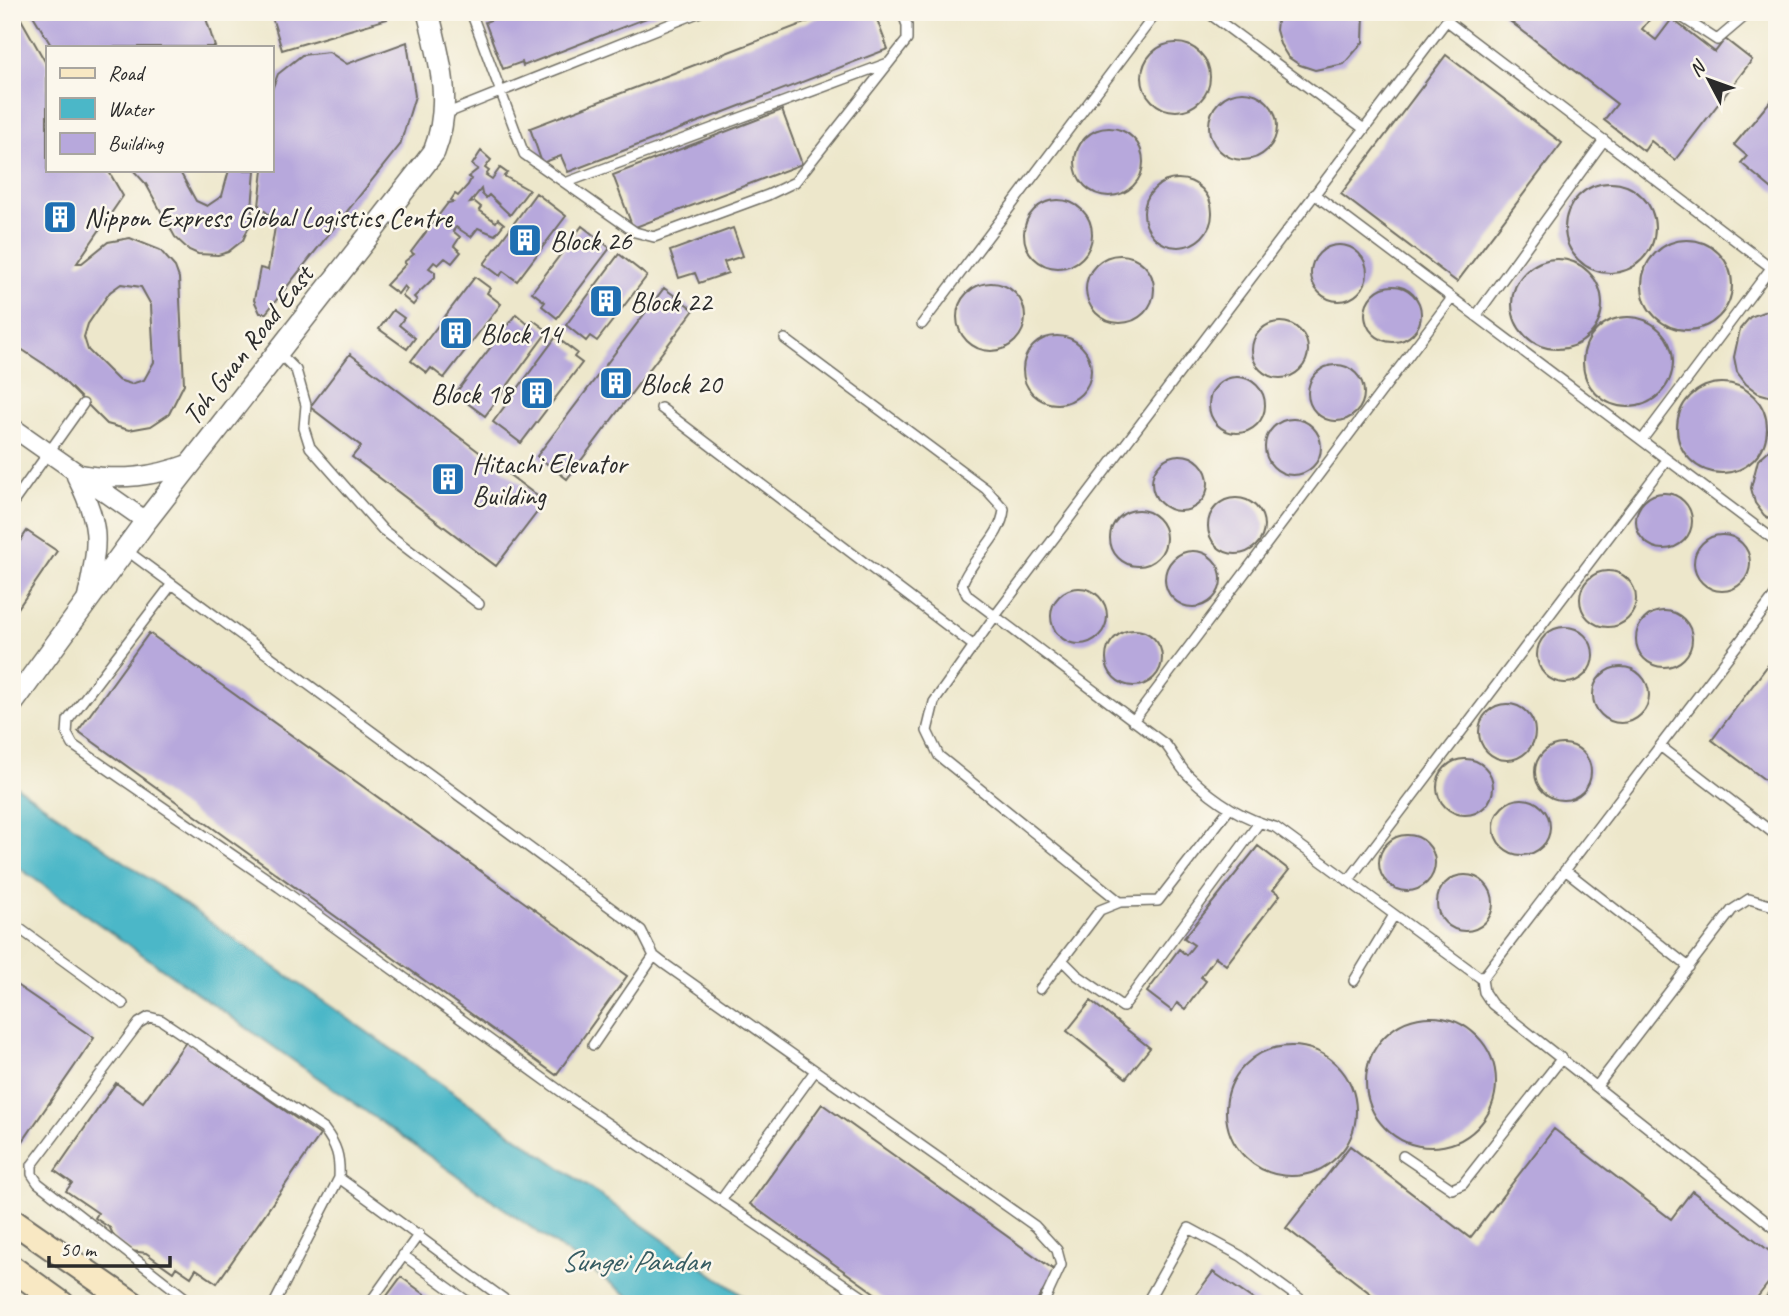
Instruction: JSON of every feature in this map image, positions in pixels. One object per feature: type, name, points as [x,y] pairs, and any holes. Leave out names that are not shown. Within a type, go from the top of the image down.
[{"type":"main road","points":[[12,1220],[133,1304]]},
{"type":"main road","points":[[12,1268],[62,1304]]},
{"type":"street","name":"Toh Guan Road East","points":[[12,704],[146,521],[434,152],[444,114],[445,83],[428,12]]},
{"type":"street","points":[[15,434],[48,453],[146,521]]},
{"type":"street","points":[[74,472],[124,479],[147,477],[191,463]]},
{"type":"street","points":[[74,472],[97,525],[97,543],[86,603]]},
{"type":"lane","points":[[444,114],[700,12]]},
{"type":"lane","points":[[475,13],[502,89],[516,141],[524,154],[635,232],[654,237],[768,195],[795,182],[907,40],[907,25],[902,12]]},
{"type":"lane","points":[[922,324],[1157,12]]},
{"type":"lane","points":[[1207,12],[1364,128]]},
{"type":"lane","points":[[1120,902],[939,756],[927,731],[934,702],[995,616],[1453,12]]},
{"type":"lane","points":[[1674,12],[1720,40],[1751,12]]},
{"type":"lane","points":[[1447,21],[1775,266],[1642,440]]},
{"type":"lane","points":[[565,183],[890,62]]},
{"type":"lane","points":[[1476,316],[1604,140]]},
{"type":"lane","points":[[1314,194],[1777,542]]},
{"type":"lane","points":[[1133,721],[1452,298]]},
{"type":"lane","points":[[785,339],[986,489],[1004,509],[1003,522],[966,573],[962,584],[967,595],[1166,745],[1187,774],[1230,808],[1259,823],[1275,827],[1482,979],[1484,992],[1492,1004],[1777,1230]]},
{"type":"lane","points":[[278,352],[296,370],[306,405],[304,428],[310,447],[383,530],[479,604]]},
{"type":"lane","points":[[12,504],[83,404]]},
{"type":"lane","points":[[661,408],[974,646]]},
{"type":"lane","points":[[1348,881],[1667,460]]},
{"type":"lane","points":[[125,550],[641,930],[654,956],[1035,1226],[1057,1250],[1061,1265],[1043,1304]]},
{"type":"lane","points":[[172,584],[68,720],[67,734],[73,745],[279,887],[570,1098],[873,1304]]},
{"type":"lane","points":[[1482,979],[1777,593]]},
{"type":"lane","points":[[1660,746],[1777,836]]},
{"type":"lane","points":[[1040,989],[1100,910],[1120,902],[1158,901],[1230,808]]},
{"type":"lane","points":[[1062,960],[1077,975],[1123,1007],[1259,823]]},
{"type":"lane","points":[[1565,870],[1689,967]]},
{"type":"lane","points":[[1597,1086],[1732,910],[1749,899],[1777,907]]},
{"type":"lane","points":[[1354,981],[1394,915]]},
{"type":"lane","points":[[12,923],[123,1004]]},
{"type":"lane","points":[[593,1045],[654,956]]},
{"type":"lane","points":[[192,1304],[38,1183],[32,1174],[32,1165],[139,1023],[149,1017],[161,1020],[324,1129],[340,1157],[339,1178],[274,1304]]},
{"type":"lane","points":[[1403,1156],[1452,1189],[1463,1184],[1562,1058]]},
{"type":"lane","points":[[721,1200],[815,1071]]},
{"type":"lane","points":[[339,1178],[419,1234],[458,1267],[510,1304]]},
{"type":"lane","points":[[1146,1304],[1189,1228],[1241,1256],[1307,1304]]},
{"type":"lane","points":[[369,1304],[419,1234]]},
{"type":"lane","points":[[403,1255],[471,1304]]},
{"type":"lane","points":[[1767,1304],[1777,1291]]},
{"type":"water","name":"Sungei Pandan","points":[[12,783],[754,1304],[640,1304],[12,863]]},
{"type":"building","name":"Nippon Express Global Logistics Centre","points":[[12,12],[17,12],[46,63],[46,172],[109,172],[123,196],[77,263],[82,263],[108,242],[130,238],[160,250],[175,267],[179,278],[184,384],[169,414],[151,426],[129,430],[107,424],[53,370],[12,343]],"holes":[[[121,284],[141,287],[151,305],[154,362],[144,380],[131,384],[118,380],[88,350],[84,337],[88,324],[110,292]]]},
{"type":"building","points":[[31,12],[204,12],[215,46],[51,46]]},
{"type":"building","points":[[287,12],[385,12],[387,19],[282,50],[272,17]]},
{"type":"building","points":[[511,12],[662,12],[523,66],[522,62],[503,69],[485,22]]},
{"type":"building","points":[[833,12],[874,12],[888,49],[568,172],[561,156],[542,163],[530,128]]},
{"type":"building","points":[[1278,12],[1364,12],[1363,42],[1344,64],[1315,70],[1300,65],[1288,57],[1280,44],[1276,30]]},
{"type":"building","points":[[1504,12],[1652,12],[1654,14],[1642,29],[1656,40],[1672,19],[1715,52],[1725,39],[1752,60],[1675,160],[1651,141],[1644,151],[1604,120],[1617,104],[1502,15]]},
{"type":"building","points":[[407,42],[415,96],[400,145],[266,313],[260,313],[254,300],[260,268],[268,270],[276,221],[259,206],[263,172],[273,172],[273,87],[278,74],[302,55],[329,52],[347,64]]},
{"type":"building","points":[[1176,43],[1189,46],[1200,53],[1207,64],[1210,77],[1207,90],[1200,101],[1189,108],[1176,111],[1163,108],[1152,101],[1145,90],[1142,77],[1145,64],[1152,53],[1163,46]]},
{"type":"building","points":[[1446,55],[1562,143],[1457,282],[1341,194]]},
{"type":"building","points":[[1243,92],[1256,95],[1267,102],[1274,113],[1277,126],[1274,139],[1267,150],[1256,157],[1243,160],[1230,157],[1219,150],[1212,139],[1209,126],[1212,113],[1219,102],[1230,95]]},
{"type":"building","points":[[1777,93],[1777,193],[1741,163],[1747,156],[1734,145]]},
{"type":"building","points":[[782,110],[802,164],[633,228],[613,175]]},
{"type":"building","points":[[1109,128],[1122,131],[1133,138],[1140,149],[1143,162],[1140,175],[1133,186],[1122,193],[1109,196],[1096,193],[1085,186],[1078,175],[1075,162],[1078,149],[1085,138],[1096,131]]},
{"type":"building","points":[[481,151],[491,160],[485,168],[489,171],[486,175],[492,179],[500,168],[507,173],[504,176],[529,190],[510,215],[489,195],[486,198],[481,189],[470,203],[475,202],[481,207],[479,210],[496,222],[498,219],[504,224],[495,235],[478,228],[471,237],[456,227],[453,231],[460,237],[454,246],[461,252],[452,263],[445,258],[438,265],[434,262],[429,268],[435,272],[435,277],[414,297],[417,300],[413,305],[402,296],[407,289],[404,286],[398,294],[386,285],[414,254],[411,252],[448,203],[453,202],[451,200],[455,194],[458,196],[468,185],[471,179],[468,177],[478,169],[472,165]]},
{"type":"building","points":[[135,172],[180,172],[196,201],[207,206],[222,196],[228,172],[255,172],[251,222],[243,240],[228,252],[218,255],[198,254],[189,250],[175,237],[146,184]]},
{"type":"building","points":[[1178,179],[1191,182],[1202,189],[1209,200],[1212,213],[1209,226],[1202,237],[1191,244],[1178,247],[1165,244],[1154,237],[1147,226],[1144,213],[1147,200],[1154,189],[1165,182]]},
{"type":"building","points":[[1610,183],[1627,187],[1642,196],[1651,211],[1655,228],[1651,245],[1642,260],[1627,269],[1610,273],[1593,269],[1578,260],[1569,245],[1565,228],[1569,211],[1578,196],[1593,187]]},
{"type":"building","name":"Block 26","points":[[536,193],[566,216],[517,281],[503,271],[500,276],[484,264]]},
{"type":"building","points":[[1058,200],[1071,203],[1082,210],[1089,221],[1092,234],[1089,247],[1082,258],[1071,265],[1058,268],[1045,265],[1034,258],[1027,247],[1024,234],[1027,221],[1034,210],[1045,203]]},
{"type":"building","points":[[582,226],[610,248],[557,318],[542,306],[545,302],[532,292]]},
{"type":"building","points":[[733,228],[743,256],[724,262],[728,273],[699,283],[695,273],[679,278],[670,251]]},
{"type":"building","points":[[1687,240],[1704,244],[1719,253],[1728,268],[1732,285],[1728,302],[1719,317],[1704,326],[1687,330],[1670,326],[1655,317],[1646,302],[1642,285],[1646,268],[1655,253],[1670,244]]},
{"type":"building","points":[[1334,245],[1344,245],[1359,253],[1365,262],[1365,284],[1359,293],[1344,301],[1334,301],[1316,289],[1311,278],[1311,268],[1323,250]]},
{"type":"building","name":"Block 22","points":[[619,254],[647,276],[597,341],[590,336],[586,341],[566,325]]},
{"type":"building","points":[[1120,255],[1133,258],[1144,265],[1151,276],[1154,289],[1151,302],[1144,313],[1133,320],[1120,323],[1107,320],[1096,313],[1089,302],[1086,289],[1089,276],[1096,265],[1107,258]]},
{"type":"building","points":[[1557,259],[1574,263],[1589,272],[1598,287],[1602,304],[1598,321],[1589,336],[1574,345],[1557,349],[1540,345],[1525,336],[1516,321],[1512,304],[1516,287],[1525,272],[1540,263]]},
{"type":"building","name":"Block 14","points":[[475,277],[490,288],[487,293],[501,304],[444,378],[431,368],[427,373],[411,361]]},
{"type":"building","points":[[991,283],[1004,286],[1015,293],[1022,304],[1025,317],[1022,330],[1015,341],[1004,348],[991,351],[978,348],[967,341],[960,330],[957,317],[960,304],[967,293],[978,286]]},
{"type":"building","points":[[1388,286],[1398,286],[1413,294],[1419,303],[1419,325],[1413,334],[1398,342],[1388,342],[1370,330],[1365,319],[1365,309],[1377,291]]},
{"type":"building","name":"Block 20","points":[[664,288],[694,310],[567,479],[537,456]]},
{"type":"building","points":[[1777,307],[1777,397],[1772,397],[1758,393],[1746,384],[1737,372],[1734,357],[1740,329],[1750,317]]},
{"type":"building","points":[[393,310],[404,318],[399,325],[415,338],[407,349],[379,329]]},
{"type":"building","points":[[516,314],[529,325],[533,320],[548,331],[485,416],[455,394]]},
{"type":"building","points":[[1628,317],[1645,321],[1660,330],[1669,345],[1673,362],[1669,379],[1660,394],[1645,403],[1628,407],[1611,403],[1596,394],[1587,379],[1583,362],[1587,345],[1596,330],[1611,321]]},
{"type":"building","points":[[1275,322],[1285,322],[1300,330],[1306,339],[1306,361],[1300,370],[1285,378],[1275,378],[1257,366],[1252,355],[1252,345],[1264,327]]},
{"type":"building","points":[[1057,336],[1070,339],[1081,346],[1088,357],[1091,370],[1088,383],[1081,394],[1070,401],[1057,404],[1044,401],[1033,394],[1026,383],[1023,370],[1026,357],[1033,346],[1044,339]]},
{"type":"building","name":"Block 18","points":[[556,337],[577,353],[574,357],[582,363],[521,443],[493,422]]},
{"type":"building","name":"Hitachi Elevator Building","points":[[350,354],[545,502],[496,566],[352,457],[361,446],[310,407]]},
{"type":"building","points":[[1331,365],[1341,365],[1356,373],[1362,382],[1362,404],[1356,413],[1341,421],[1331,421],[1313,409],[1308,398],[1308,388],[1320,370]]},
{"type":"building","points":[[1232,377],[1242,377],[1257,385],[1263,394],[1263,416],[1257,425],[1242,433],[1232,433],[1214,421],[1209,410],[1209,400],[1221,382]]},
{"type":"building","points":[[1722,383],[1739,387],[1754,396],[1763,411],[1767,428],[1763,445],[1754,460],[1739,469],[1722,473],[1705,469],[1690,460],[1681,445],[1677,428],[1681,411],[1690,396],[1705,387]]},
{"type":"building","points":[[1288,419],[1298,419],[1313,427],[1319,436],[1319,458],[1313,467],[1298,475],[1288,475],[1270,463],[1265,452],[1265,442],[1277,424]]},
{"type":"building","points":[[1777,443],[1777,524],[1764,515],[1755,503],[1751,488],[1758,460]]},
{"type":"building","points":[[1175,455],[1185,455],[1200,463],[1206,472],[1206,494],[1200,503],[1185,511],[1175,511],[1157,499],[1152,488],[1152,478],[1164,460]]},
{"type":"building","points":[[1659,493],[1669,493],[1684,501],[1690,510],[1690,532],[1684,541],[1669,549],[1659,549],[1641,537],[1636,526],[1636,516],[1648,498]]},
{"type":"building","points":[[1231,498],[1241,498],[1256,506],[1262,515],[1262,537],[1256,546],[1241,554],[1231,554],[1213,542],[1208,531],[1208,521],[1220,503]]},
{"type":"building","points":[[1133,510],[1143,510],[1158,518],[1164,527],[1164,549],[1158,558],[1143,566],[1133,566],[1115,554],[1110,543],[1110,533],[1122,515]]},
{"type":"building","points":[[27,531],[57,551],[12,617],[12,553]]},
{"type":"building","points":[[1717,535],[1727,535],[1742,543],[1748,552],[1748,574],[1742,583],[1727,591],[1717,591],[1699,579],[1694,568],[1694,558],[1706,540]]},
{"type":"building","points":[[1188,551],[1198,551],[1213,559],[1219,568],[1219,590],[1213,599],[1198,607],[1188,607],[1170,595],[1165,584],[1165,574],[1177,556]]},
{"type":"building","points":[[1603,571],[1613,571],[1628,579],[1634,588],[1634,610],[1628,619],[1613,627],[1603,627],[1585,615],[1580,604],[1580,594],[1592,576]]},
{"type":"building","points":[[1074,588],[1084,588],[1099,596],[1105,605],[1105,627],[1099,636],[1084,644],[1074,644],[1056,632],[1051,621],[1051,611],[1063,593]]},
{"type":"building","points":[[1659,611],[1669,611],[1684,619],[1690,628],[1690,650],[1684,659],[1669,667],[1659,667],[1641,655],[1636,644],[1636,634],[1648,616]]},
{"type":"building","points":[[1560,627],[1570,627],[1585,635],[1591,644],[1591,666],[1585,675],[1570,683],[1560,683],[1542,671],[1537,660],[1537,650],[1549,632]]},
{"type":"building","points":[[1129,630],[1139,630],[1154,638],[1160,647],[1160,669],[1154,678],[1139,686],[1129,686],[1111,674],[1106,663],[1106,653],[1118,635]]},
{"type":"building","points":[[149,633],[627,976],[556,1075],[78,731]]},
{"type":"building","points":[[1777,653],[1777,789],[1712,740]]},
{"type":"building","points":[[1616,667],[1626,667],[1641,675],[1647,684],[1647,706],[1641,715],[1626,723],[1616,723],[1598,711],[1593,700],[1593,690],[1605,672]]},
{"type":"building","points":[[1502,704],[1512,704],[1527,712],[1533,721],[1533,743],[1527,752],[1512,760],[1502,760],[1484,748],[1479,737],[1479,727],[1491,709]]},
{"type":"building","points":[[1558,744],[1568,744],[1583,752],[1589,761],[1589,783],[1583,792],[1568,800],[1558,800],[1540,788],[1535,777],[1535,767],[1547,749]]},
{"type":"building","points":[[1460,759],[1470,759],[1485,767],[1491,776],[1491,798],[1485,807],[1470,815],[1460,815],[1442,803],[1437,792],[1437,782],[1449,764]]},
{"type":"building","points":[[1517,799],[1527,799],[1542,807],[1548,816],[1548,838],[1542,847],[1527,855],[1517,855],[1499,843],[1494,832],[1494,822],[1506,804]]},
{"type":"building","points":[[1402,835],[1412,835],[1427,843],[1433,852],[1433,874],[1427,883],[1412,891],[1402,891],[1384,879],[1379,868],[1379,858],[1391,840]]},
{"type":"building","points":[[1258,846],[1289,870],[1273,890],[1280,895],[1226,965],[1216,957],[1201,977],[1206,981],[1185,1009],[1177,1003],[1172,1011],[1147,992],[1179,949],[1186,955],[1194,945],[1184,938]]},
{"type":"building","points":[[1460,875],[1470,875],[1485,883],[1491,892],[1491,914],[1485,923],[1470,931],[1460,931],[1442,919],[1437,908],[1437,898],[1449,880]]},
{"type":"building","points":[[12,982],[94,1038],[12,1157]]},
{"type":"building","points":[[1091,1001],[1150,1048],[1126,1078],[1067,1031]]},
{"type":"building","points":[[1431,1017],[1456,1022],[1477,1036],[1491,1057],[1496,1082],[1491,1107],[1477,1128],[1456,1142],[1431,1147],[1406,1142],[1385,1128],[1371,1107],[1366,1082],[1371,1057],[1385,1036],[1406,1022]]},
{"type":"building","points":[[186,1042],[320,1135],[217,1283],[196,1269],[191,1277],[176,1267],[173,1272],[146,1253],[131,1251],[116,1241],[110,1228],[95,1218],[98,1213],[66,1191],[72,1183],[55,1171],[116,1083],[143,1102]]},
{"type":"building","points":[[1291,1046],[1316,1051],[1337,1065],[1351,1086],[1356,1111],[1351,1136],[1337,1157],[1316,1171],[1291,1176],[1266,1171],[1245,1157],[1231,1136],[1226,1111],[1231,1086],[1245,1065],[1266,1051]]},
{"type":"building","points":[[822,1104],[1057,1272],[1034,1304],[890,1304],[750,1204]]},
{"type":"building","points":[[1554,1129],[1671,1219],[1692,1191],[1777,1257],[1777,1272],[1752,1304],[1384,1304],[1286,1228],[1350,1146],[1470,1238]]},
{"type":"building","points":[[1213,1272],[1260,1304],[1189,1304]]},
{"type":"building","points":[[401,1277],[438,1304],[381,1304]]},
{"type":"place","name":"Nippon Express Global Logistics Centre","points":[[60,217]]},
{"type":"place","name":"Block 26","points":[[525,240]]},
{"type":"place","name":"Block 22","points":[[606,301]]},
{"type":"place","name":"Block 14","points":[[456,333]]},
{"type":"place","name":"Block 20","points":[[616,383]]},
{"type":"place","name":"Block 18","points":[[537,393]]},
{"type":"place","name":"Hitachi Elevator Building","points":[[448,479]]}]
